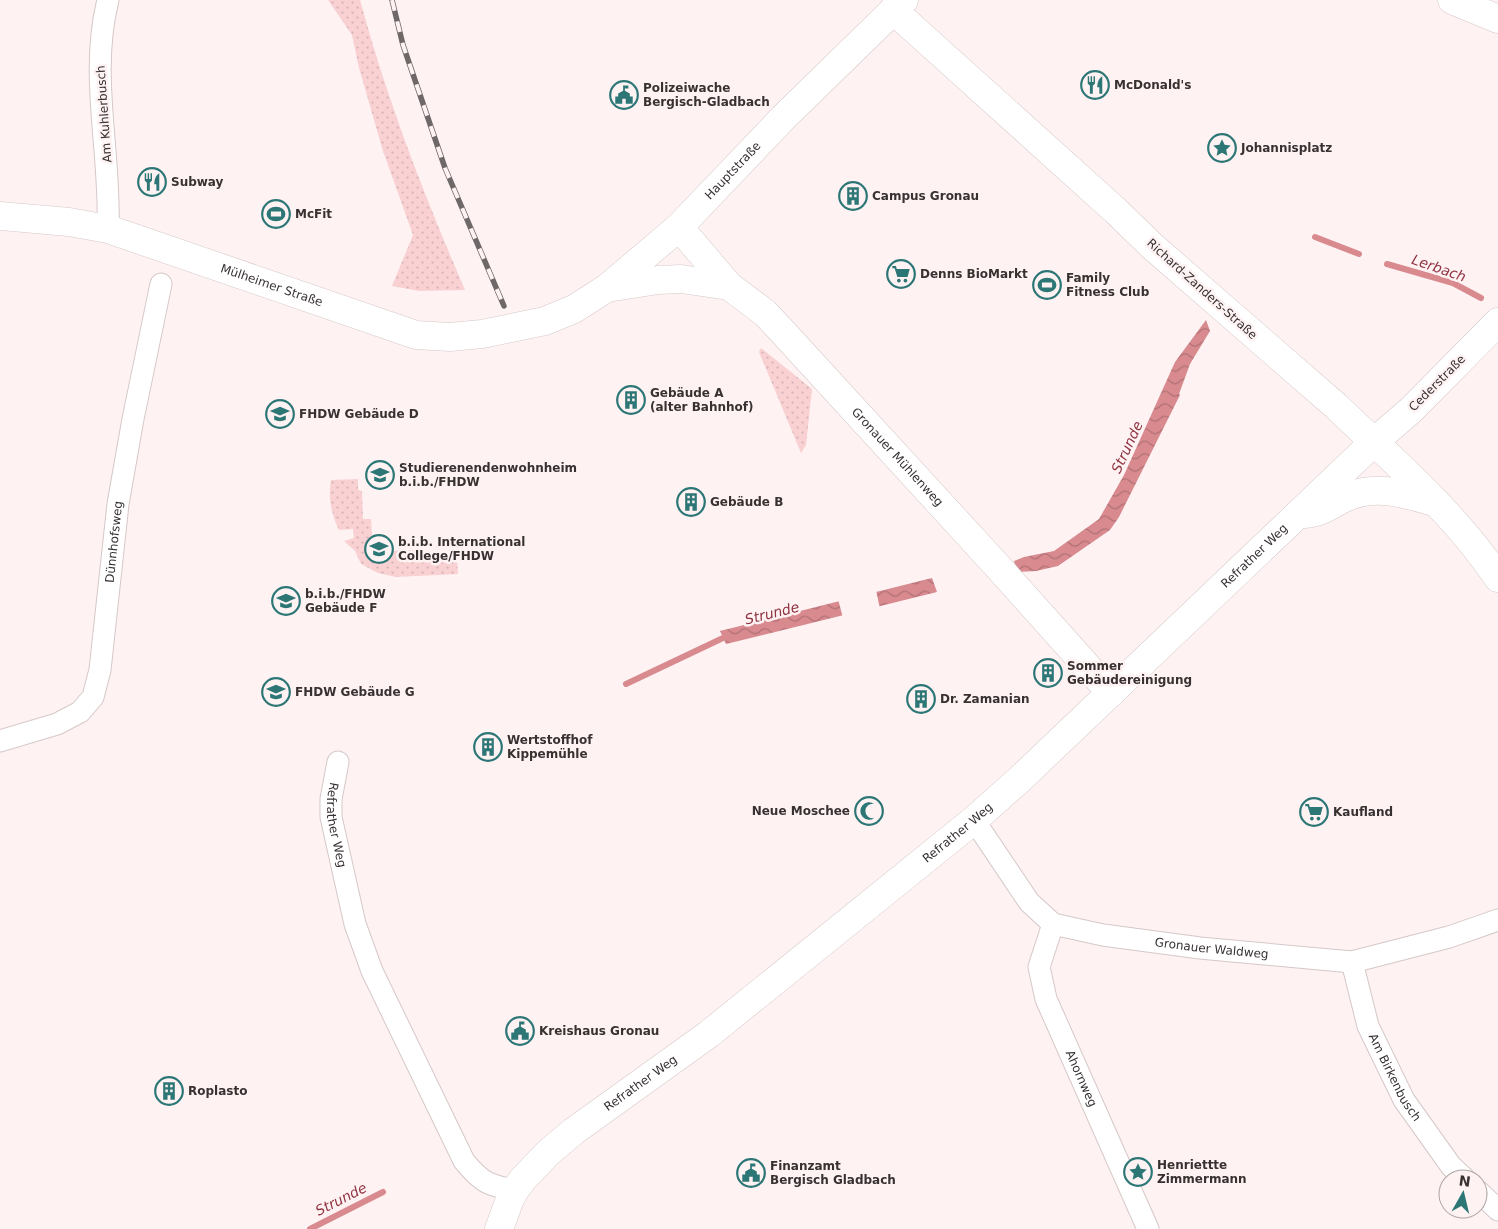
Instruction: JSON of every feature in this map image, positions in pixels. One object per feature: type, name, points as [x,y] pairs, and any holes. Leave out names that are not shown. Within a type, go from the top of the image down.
[{"type":"main road","points":[[1452,0],[1498,19]]},
{"type":"main road","name":"Hauptstraße","points":[[545,321],[574,309],[607,288],[679,227],[783,118],[899,5]]},
{"type":"main road","name":"Richard-Zanders-Straße","points":[[899,5],[1152,246],[1336,406],[1374,442],[1437,503],[1476,547],[1498,578]]},
{"type":"main road","name":"Mülheimer Straße","points":[[0,216],[69,222],[108,228],[416,335],[450,338],[482,334],[545,321]]},
{"type":"main road","name":"Gronauer Mühlenweg","points":[[679,227],[729,286],[770,319],[1000,569],[1111,693]]},
{"type":"main road","points":[[607,288],[658,280],[681,279],[729,286]]},
{"type":"main road","name":"Cederstraße","points":[[1374,442],[1411,410],[1495,329]]},
{"type":"main road","name":"Refrather Weg","points":[[499,1229],[514,1190],[538,1162],[574,1131],[709,1034],[974,820],[1020,779],[1374,442]]},
{"type":"main road","points":[[1298,514],[1322,512],[1346,498],[1378,491],[1393,491],[1437,503]]},
{"type":"street","name":"Am Kuhlerbusch","points":[[108,0],[103,19],[99,67],[108,182],[108,228]]},
{"type":"street","name":"Dünnhofsweg","points":[[0,741],[57,724],[80,712],[93,697],[100,670],[118,504],[133,419],[161,284]]},
{"type":"street","name":"Refrather Weg","points":[[338,762],[331,799],[330,817],[355,924],[372,971],[464,1161],[475,1174],[492,1187],[514,1190]]},
{"type":"street","points":[[974,820],[1029,902],[1053,924]]},
{"type":"street","name":"Gronauer Waldweg","points":[[1053,924],[1103,935],[1180,945],[1352,962],[1448,937],[1498,920]]},
{"type":"street","name":"Ahornweg","points":[[1053,924],[1039,967],[1046,999],[1148,1229]]},
{"type":"street","name":"Am Birkenbusch","points":[[1352,962],[1368,1026],[1404,1100],[1454,1169]]},
{"type":"street","points":[[1488,1200],[1498,1210]]},
{"type":"shaded area","points":[[328,0],[360,0],[382,74],[407,147],[465,290],[419,291],[392,286],[413,235],[383,151],[359,68],[352,35]]},
{"type":"shaded area","points":[[761,348],[812,389],[806,445],[801,453],[759,352]]},
{"type":"shaded area","points":[[358,479],[358,490],[362,491],[363,519],[371,519],[372,538],[382,538],[382,535],[386,535],[387,551],[415,550],[416,561],[457,560],[458,574],[396,577],[378,573],[361,564],[355,551],[344,541],[354,538],[353,529],[339,530],[332,512],[330,499],[331,480]]},
{"type":"water","points":[[1206,320],[1210,331],[1190,364],[1180,395],[1119,517],[1110,530],[1058,566],[1036,571],[1017,572],[1014,561],[1054,551],[1099,519],[1124,475],[1175,362]]},
{"type":"water","points":[[932,578],[937,592],[726,644],[720,631]]},
{"type":"pier","points":[[876,590],[880,609],[843,618],[838,599]]},
{"type":"waterway","name":"Lerbach","points":[[1315,237],[1359,254]]},
{"type":"waterway","name":"Lerbach","points":[[1387,264],[1453,283],[1481,298]]},
{"type":"waterway","name":"Strunde","points":[[626,684],[729,636]]},
{"type":"waterway","name":"Strunde","points":[[310,1229],[383,1192]]},
{"type":"railway","points":[[392,0],[403,45],[445,168],[504,306]]},
{"type":"place","name":"McDonald's","points":[[1095,85]]},
{"type":"place","name":"Polizeiwache Bergisch-Gladbach","points":[[624,95]]},
{"type":"place","name":"Johannisplatz","points":[[1222,148]]},
{"type":"place","name":"Subway","points":[[152,182]]},
{"type":"place","name":"Campus Gronau","points":[[853,196]]},
{"type":"place","name":"McFit","points":[[276,214]]},
{"type":"place","name":"Denns BioMarkt","points":[[901,274]]},
{"type":"place","name":"Family Fitness Club","points":[[1047,285]]},
{"type":"place","name":"Gebäude A (alter Bahnhof)","points":[[631,400]]},
{"type":"place","name":"FHDW Gebäude D","points":[[280,414]]},
{"type":"place","name":"Studierenendenwohnheim b.i.b./FHDW","points":[[380,475]]},
{"type":"place","name":"Gebäude B","points":[[691,502]]},
{"type":"place","name":"b.i.b. International College/FHDW","points":[[379,549]]},
{"type":"place","name":"b.i.b./FHDW Gebäude F","points":[[286,601]]},
{"type":"place","name":"Sommer Gebäudereinigung","points":[[1048,673]]},
{"type":"place","name":"FHDW Gebäude G","points":[[276,692]]},
{"type":"place","name":"Dr. Zamanian","points":[[921,699]]},
{"type":"place","name":"Wertstoffhof Kippemühle","points":[[488,747]]},
{"type":"place","name":"Neue Moschee","points":[[869,811]]},
{"type":"place","name":"Kaufland","points":[[1314,812]]},
{"type":"place","name":"Kreishaus Gronau","points":[[520,1031]]},
{"type":"place","name":"Roplasto","points":[[169,1091]]},
{"type":"place","name":"Henriettte Zimmermann","points":[[1138,1172]]},
{"type":"place","name":"Finanzamt Bergisch Gladbach","points":[[751,1173]]}]
